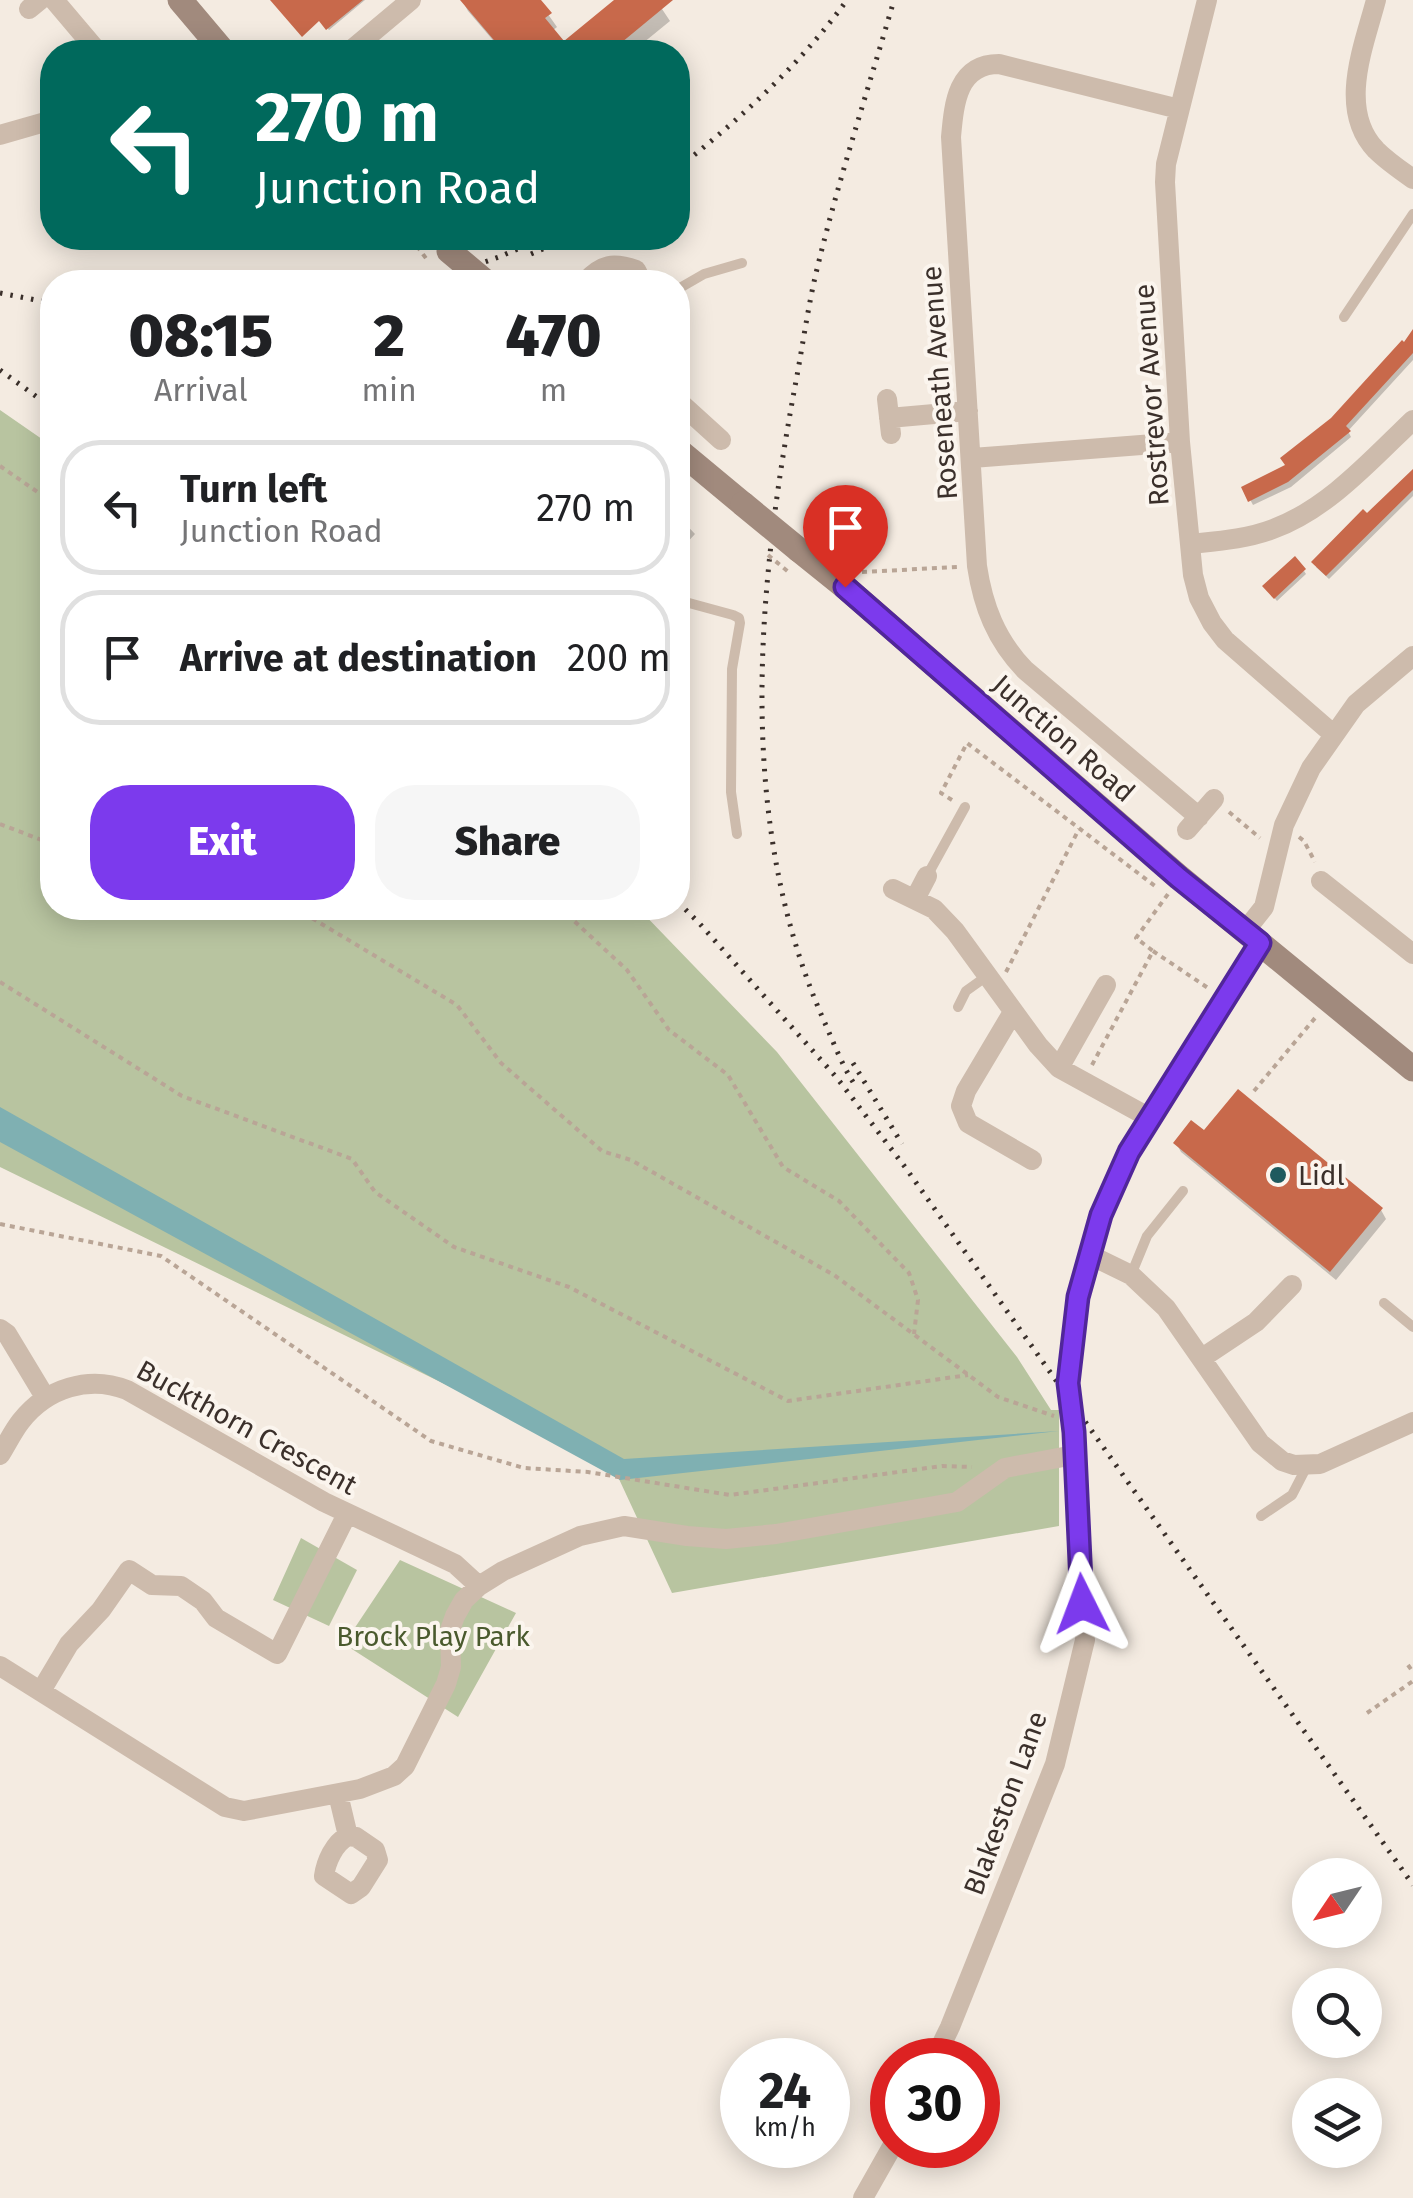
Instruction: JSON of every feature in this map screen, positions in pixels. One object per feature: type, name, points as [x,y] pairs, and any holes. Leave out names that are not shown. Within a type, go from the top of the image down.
[{"type":"main road","points":[[180,0],[214,40]]},
{"type":"main road","points":[[436,250],[467,270]]},
{"type":"main road","name":"Junction Road","points":[[690,460],[845,587],[1173,886],[1252,937],[1413,1069]]},
{"type":"street","points":[[54,0],[88,40]]},
{"type":"street","points":[[363,40],[410,0]]},
{"type":"street","name":"Rostrevor Avenue","points":[[1207,0],[1166,164],[1165,182],[1180,442],[1196,587],[1212,623],[1239,654],[1333,734]]},
{"type":"street","points":[[1376,0],[1355,84],[1359,117],[1373,147],[1413,178]]},
{"type":"street","name":"Roseneath Avenue","points":[[1180,110],[986,64],[967,77],[954,112],[951,137],[977,566],[987,612],[1012,657],[1193,823],[1214,799]]},
{"type":"street","points":[[0,135],[40,123]]},
{"type":"street","points":[[596,270],[619,264],[636,270]]},
{"type":"street","points":[[889,417],[968,410]]},
{"type":"street","points":[[690,412],[721,440]]},
{"type":"street","points":[[1190,544],[1245,537],[1296,519],[1334,492],[1413,420]]},
{"type":"street","points":[[972,458],[1180,442]]},
{"type":"street","name":"Blakeston Lane","points":[[945,2038],[1055,1764],[1084,1640],[1068,1383],[1078,1297],[1101,1215],[1129,1152],[1223,998],[1252,937],[1284,826],[1310,768],[1356,704],[1413,656]]},
{"type":"street","points":[[915,899],[928,876]]},
{"type":"street","points":[[1321,881],[1413,954]]},
{"type":"street","points":[[894,889],[934,909],[1059,1068],[1150,1118]]},
{"type":"street","points":[[1059,1068],[1106,985]]},
{"type":"street","points":[[1014,1012],[966,1091],[961,1106],[968,1124],[1032,1160]]},
{"type":"street","points":[[1090,1255],[1132,1274],[1166,1308],[1260,1443],[1282,1461],[1294,1465],[1320,1464],[1413,1422]]},
{"type":"street","points":[[1202,1358],[1256,1322],[1292,1285]]},
{"type":"street","points":[[0,1329],[7,1334],[45,1397],[22,1420],[0,1454]]},
{"type":"street","name":"Buckthorn Crescent","points":[[45,1397],[77,1385],[111,1384],[128,1390],[347,1514],[454,1564],[478,1586]]},
{"type":"street","points":[[0,1666],[225,1807],[244,1811],[338,1794],[380,1782],[405,1766],[446,1684],[451,1667],[450,1630],[464,1600],[503,1571],[580,1536],[624,1526],[726,1539],[957,1502],[1005,1468],[1074,1456]]},
{"type":"street","points":[[41,1691],[69,1644],[101,1610],[129,1570],[152,1585],[181,1586],[203,1601],[216,1618],[276,1654],[347,1514]]},
{"type":"street","points":[[338,1794],[348,1836]]},
{"type":"street","points":[[863,2198],[880,2168]]},
{"type":"lane","points":[[1344,317],[1413,214]]},
{"type":"lane","points":[[690,282],[742,263]]},
{"type":"lane","points":[[690,604],[739,618],[732,669],[731,792],[737,834]]},
{"type":"lane","points":[[928,876],[965,807]]},
{"type":"lane","points":[[958,1007],[966,990],[992,982]]},
{"type":"lane","points":[[1132,1274],[1146,1236],[1183,1191]]},
{"type":"lane","points":[[1384,1303],[1413,1328]]},
{"type":"lane","points":[[1261,1516],[1292,1495],[1307,1466]]},
{"type":"path","points":[[0,466],[40,494]]},
{"type":"path","points":[[860,572],[977,566]]},
{"type":"path","points":[[965,807],[940,793],[968,743],[1079,829],[1173,886],[1136,938],[1223,998]]},
{"type":"path","points":[[1214,799],[1277,852]]},
{"type":"path","points":[[0,824],[40,839]]},
{"type":"path","points":[[1284,826],[1304,841],[1321,881]]},
{"type":"path","points":[[992,982],[1079,829]]},
{"type":"path","points":[[315,920],[457,1005],[501,1063],[602,1152],[631,1160],[834,1274],[998,1397],[1073,1422]]},
{"type":"path","points":[[573,920],[628,970],[669,1030],[728,1075],[784,1167],[838,1201],[909,1273],[918,1300],[914,1334]]},
{"type":"path","points":[[1084,1082],[1153,951]]},
{"type":"path","points":[[0,982],[182,1096],[352,1159],[375,1192],[454,1247],[569,1287],[788,1401],[968,1374]]},
{"type":"path","points":[[1254,1091],[1330,1000]]},
{"type":"path","points":[[0,1224],[161,1256],[431,1441],[524,1468],[588,1472],[730,1495],[942,1466],[1005,1468]]},
{"type":"path","points":[[1408,1665],[1413,1672]]},
{"type":"path","points":[[1366,1713],[1413,1681]]},
{"type":"green space","points":[[0,410],[40,438],[40,920],[650,920],[777,1052],[1017,1357],[1051,1410],[1059,1410],[1059,1526],[672,1593],[619,1479],[510,1416],[0,1167]]},
{"type":"green space","points":[[301,1538],[357,1570],[329,1626],[273,1600]]},
{"type":"green space","name":"Brock Play Park","points":[[400,1560],[516,1613],[458,1717],[344,1644]]},
{"type":"water","points":[[0,1107],[624,1459],[1059,1431],[620,1480],[0,1142]]},
{"type":"building","points":[[270,0],[363,0],[326,30],[319,21],[302,37]]},
{"type":"building","points":[[460,0],[541,0],[552,13],[545,18],[563,40],[494,40]]},
{"type":"building","points":[[614,0],[673,0],[625,40],[565,40]]},
{"type":"building","points":[[1413,329],[1413,353],[1346,426],[1351,431],[1288,482],[1248,502],[1241,487],[1285,465],[1280,458],[1331,418]]},
{"type":"building","points":[[1413,469],[1413,490],[1326,576],[1311,562],[1363,509],[1367,513]]},
{"type":"building","points":[[1295,556],[1306,569],[1274,599],[1262,586]]},
{"type":"building","name":"Lidl","points":[[1238,1089],[1383,1208],[1330,1272],[1173,1143],[1191,1120],[1204,1130]]},
{"type":"railway","points":[[690,158],[768,90],[810,47],[847,0]]},
{"type":"railway","points":[[853,1082],[824,1021],[796,944],[777,866],[766,785],[762,704],[764,622],[782,460],[814,283],[894,0]]},
{"type":"railway","points":[[461,270],[515,250]]},
{"type":"railway","points":[[531,254],[540,250]]},
{"type":"railway","points":[[0,293],[40,301]]},
{"type":"railway","points":[[0,370],[40,399]]},
{"type":"railway","points":[[690,914],[837,1078],[905,1167],[1413,1885]]},
{"type":"railway","points":[[853,1063],[902,1144]]},
{"type":"place","name":"Lidl","points":[[1278,1175]]},
{"type":"route","points":[[845,587],[1179,878],[1260,943],[1129,1152],[1101,1215],[1078,1297],[1068,1383],[1082,1604]]}]
